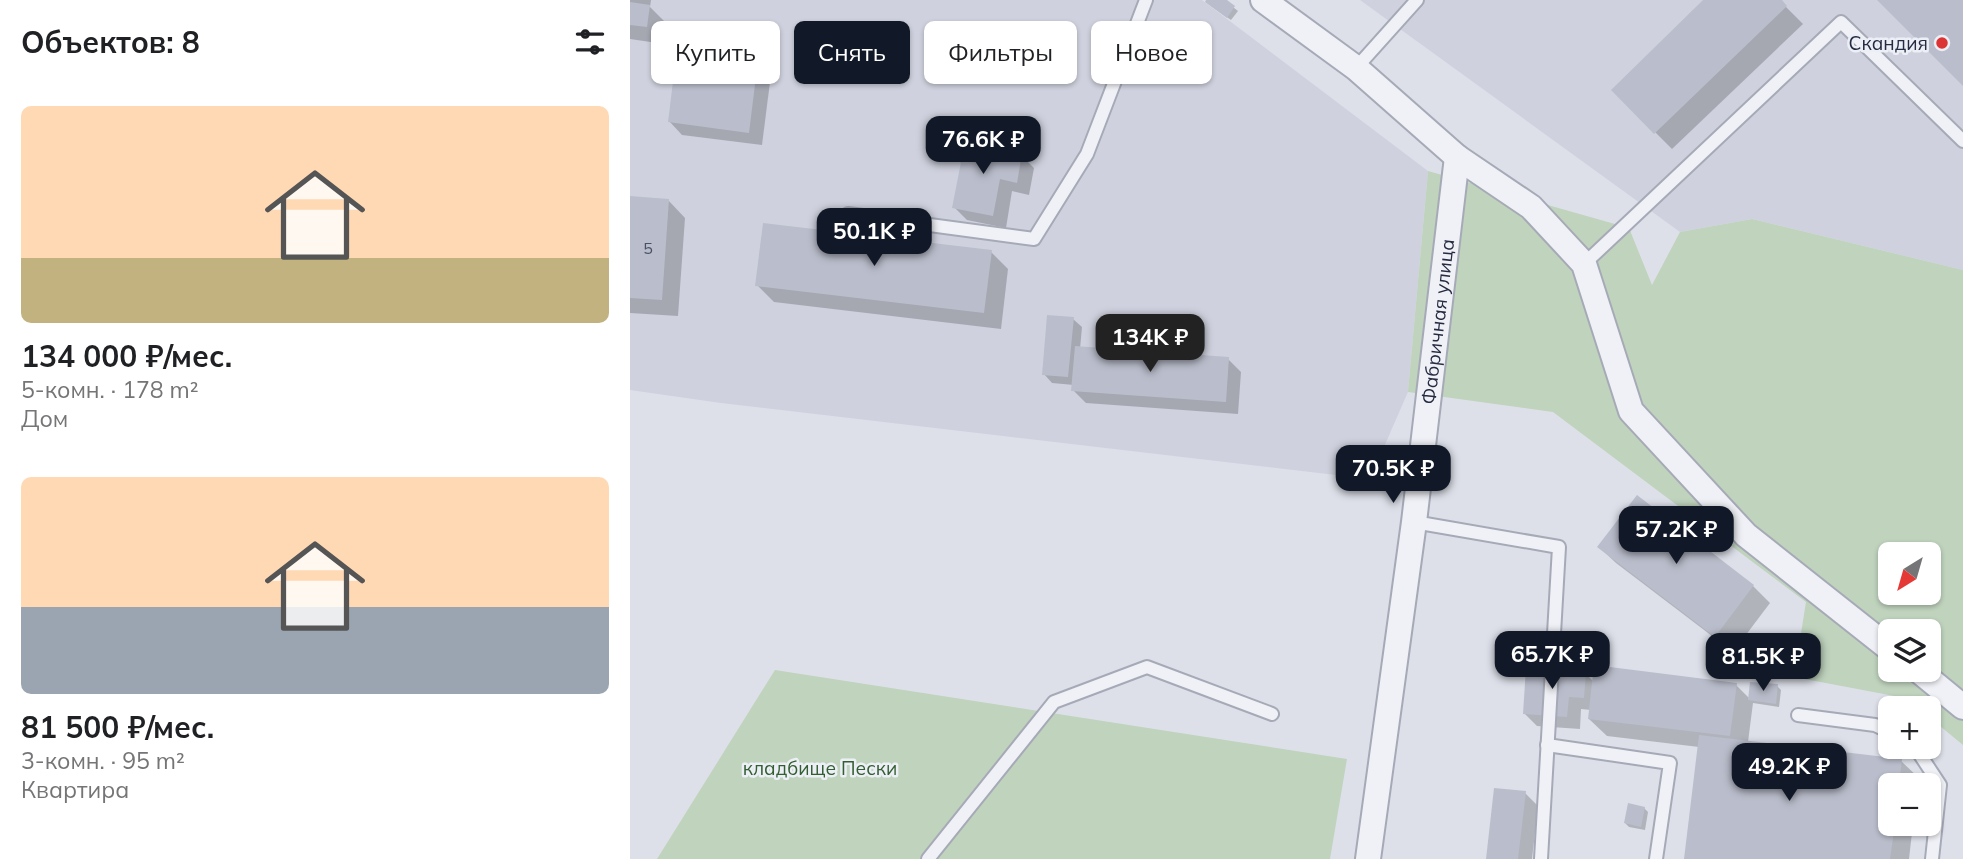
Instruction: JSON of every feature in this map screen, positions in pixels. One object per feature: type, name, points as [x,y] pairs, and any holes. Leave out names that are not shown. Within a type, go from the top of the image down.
[{"type":"street","points":[[1263,0],[1356,68],[1457,157],[1531,207],[1584,264],[1631,411],[1746,535],[1878,640]]},
{"type":"street","name":"Фабричная улица","points":[[1368,859],[1414,522],[1457,157]]},
{"type":"street","points":[[1932,682],[1963,707]]},
{"type":"lane","points":[[848,214],[1034,239],[1087,154],[1146,0]]},
{"type":"lane","points":[[1356,68],[1417,0]]},
{"type":"lane","points":[[1584,264],[1841,22],[1963,141]]},
{"type":"lane","points":[[1414,522],[1559,547],[1541,859]]},
{"type":"lane","points":[[928,859],[1054,702],[1147,667],[1272,714]]},
{"type":"lane","points":[[1798,715],[1878,726]]},
{"type":"lane","points":[[1547,745],[1670,763],[1657,859]]},
{"type":"lane","points":[[1923,759],[1940,785],[1932,859]]},
{"type":"shaded area","points":[[630,0],[1202,0],[1428,171],[1408,392],[1370,479],[630,390]]},
{"type":"shaded area","points":[[1360,0],[1963,0],[1963,270],[1752,219],[1680,232]]},
{"type":"green space","points":[[1428,171],[1629,228],[1652,285],[1680,232],[1752,219],[1963,270],[1963,745],[1941,727],[1941,696],[1894,696],[1794,677],[1806,602],[1553,412],[1408,392]]},
{"type":"green space","name":"кладбище Пески","points":[[775,670],[1347,759],[1330,859],[657,859]]},
{"type":"building","points":[[1227,0],[1235,6],[1227,18],[1205,2]]},
{"type":"building","points":[[1703,0],[1782,0],[1787,6],[1654,134],[1611,90]]},
{"type":"building","name":"Скандия","points":[[1877,0],[1963,0],[1963,86]]},
{"type":"building","points":[[630,2],[650,5],[647,27],[630,25]]},
{"type":"building","points":[[673,84],[755,84],[749,133],[668,122]]},
{"type":"building","points":[[954,141],[1022,153],[1017,183],[1000,179],[993,216],[952,208],[962,157],[952,155]]},
{"type":"building","points":[[630,196],[669,199],[662,300],[630,298]]},
{"type":"building","points":[[763,223],[992,250],[984,313],[755,286]]},
{"type":"building","points":[[1047,315],[1074,317],[1068,377],[1042,375]]},
{"type":"building","points":[[1075,346],[1229,357],[1226,402],[1071,391]]},
{"type":"building","points":[[1637,495],[1754,585],[1715,637],[1597,547]]},
{"type":"building","points":[[1594,665],[1737,683],[1730,736],[1588,719]]},
{"type":"building","points":[[1526,667],[1586,672],[1584,698],[1569,697],[1567,717],[1523,714]]},
{"type":"building","points":[[1750,682],[1778,684],[1776,704],[1748,700]]},
{"type":"building","points":[[1699,735],[1878,756],[1878,759],[1902,759],[1900,773],[1878,773],[1878,836],[1893,836],[1890,859],[1684,859]]},
{"type":"building","points":[[1494,788],[1526,791],[1518,859],[1486,859]]},
{"type":"building","points":[[1628,803],[1645,807],[1641,827],[1624,823]]},
{"type":"place","name":"Скандия","points":[[1942,43]]}]
